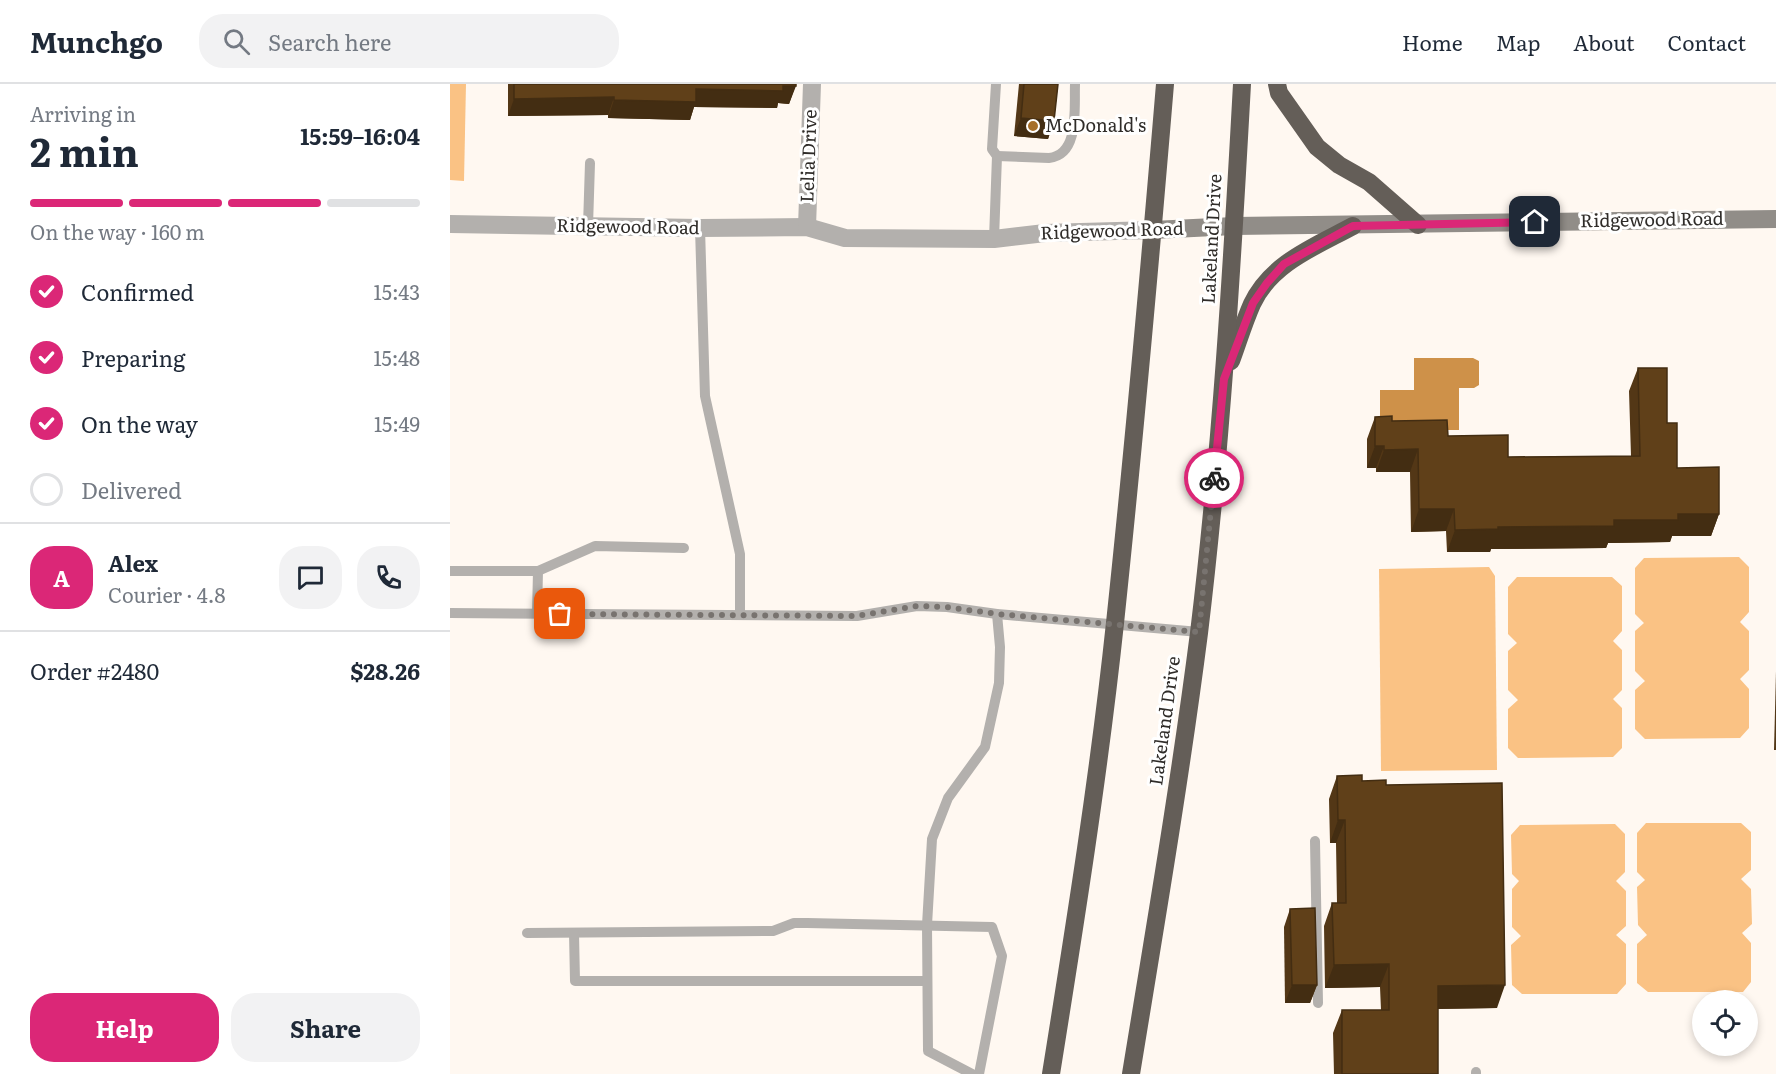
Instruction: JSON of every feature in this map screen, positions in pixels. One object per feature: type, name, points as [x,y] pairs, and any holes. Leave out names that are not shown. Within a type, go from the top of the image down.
[{"type":"highway","points":[[1051,1074],[1080,890],[1115,625],[1165,84]]},
{"type":"highway","name":"Lakeland Drive","points":[[1131,1074],[1170,842],[1199,632],[1224,379],[1242,84]]},
{"type":"highway","points":[[1276,84],[1279,93],[1317,147],[1339,165],[1369,182],[1418,225]]},
{"type":"highway","points":[[1224,379],[1253,303],[1267,283],[1284,264],[1353,226]]},
{"type":"street","name":"Lelia Drive","points":[[807,228],[812,84]]},
{"type":"street","name":"Ridgewood Road","points":[[450,224],[807,228],[845,238],[994,239],[1045,233],[1234,226],[1776,219]]},
{"type":"lane","points":[[994,239],[997,156],[992,149],[996,84]]},
{"type":"lane","points":[[997,156],[1057,158],[1064,153],[1072,137],[1075,84]]},
{"type":"lane","points":[[588,226],[590,163]]},
{"type":"lane","points":[[700,228],[705,396],[740,555],[740,615]]},
{"type":"lane","points":[[450,570],[538,570],[595,546],[684,548]]},
{"type":"lane","points":[[537,614],[538,570]]},
{"type":"lane","points":[[450,613],[857,616],[917,606],[1199,632]]},
{"type":"lane","points":[[972,1074],[928,1051],[927,925],[932,839],[948,798],[985,747],[999,683],[1000,647],[997,614]]},
{"type":"lane","points":[[1315,841],[1318,1004]]},
{"type":"lane","points":[[527,933],[773,931],[794,923],[992,927],[1002,956],[979,1074]]},
{"type":"lane","points":[[574,933],[575,981],[927,981]]},
{"type":"shaded area","points":[[450,84],[466,84],[464,181],[450,180]]},
{"type":"shaded area","points":[[1414,358],[1473,358],[1479,361],[1479,385],[1474,388],[1459,388],[1459,430],[1380,430],[1380,390],[1414,390]]},
{"type":"shaded area","points":[[1739,557],[1749,567],[1749,612],[1740,622],[1749,631],[1749,670],[1740,679],[1749,689],[1749,728],[1740,738],[1645,739],[1635,729],[1635,690],[1645,681],[1635,671],[1635,631],[1644,623],[1635,614],[1635,568],[1644,558]]},
{"type":"shaded area","points":[[1489,567],[1495,576],[1497,770],[1381,771],[1379,569]]},
{"type":"shaded area","points":[[1517,577],[1612,577],[1622,586],[1622,631],[1613,641],[1622,650],[1622,690],[1613,699],[1622,708],[1622,748],[1613,757],[1518,758],[1508,748],[1508,709],[1518,700],[1508,690],[1508,651],[1517,643],[1508,634],[1508,587]]},
{"type":"shaded area","points":[[1646,823],[1741,823],[1751,832],[1751,870],[1741,879],[1751,889],[1752,924],[1742,933],[1751,943],[1751,982],[1745,990],[1648,992],[1637,983],[1637,944],[1647,935],[1638,925],[1637,887],[1645,880],[1637,872],[1637,833]]},
{"type":"shaded area","points":[[1615,824],[1625,834],[1625,872],[1616,881],[1626,891],[1626,926],[1616,935],[1626,944],[1626,984],[1617,994],[1522,994],[1512,985],[1511,945],[1521,936],[1512,927],[1512,889],[1519,881],[1512,874],[1511,835],[1520,825]]},
{"type":"building","points":[[514,84],[796,84],[796,86],[783,86],[783,91],[696,89],[696,102],[614,100],[614,97],[514,99]]},
{"type":"building","points":[[1024,84],[1058,84],[1054,121],[1021,118]]},
{"type":"building","points":[[1638,368],[1667,368],[1667,423],[1677,423],[1677,468],[1719,467],[1719,514],[1678,514],[1678,520],[1614,520],[1614,526],[1498,527],[1498,529],[1455,530],[1454,509],[1419,509],[1418,449],[1384,450],[1384,446],[1375,446],[1375,417],[1392,416],[1392,421],[1447,420],[1448,436],[1508,435],[1508,457],[1640,456]]},
{"type":"building","points":[[1362,775],[1362,781],[1386,780],[1386,785],[1502,783],[1505,985],[1438,986],[1438,1074],[1342,1074],[1342,1010],[1389,1010],[1389,964],[1334,965],[1332,903],[1346,903],[1345,820],[1338,820],[1337,776]]},
{"type":"building","points":[[1315,908],[1317,985],[1292,985],[1290,909]]},
{"type":"way so far","points":[[560,614],[857,616],[917,606],[1199,632],[1214,478]]},
{"type":"place","name":"McDonald's","points":[[1033,126]]},
{"type":"route","points":[[1214,478],[1224,379],[1253,303],[1284,264],[1353,226],[1535,222]]}]
